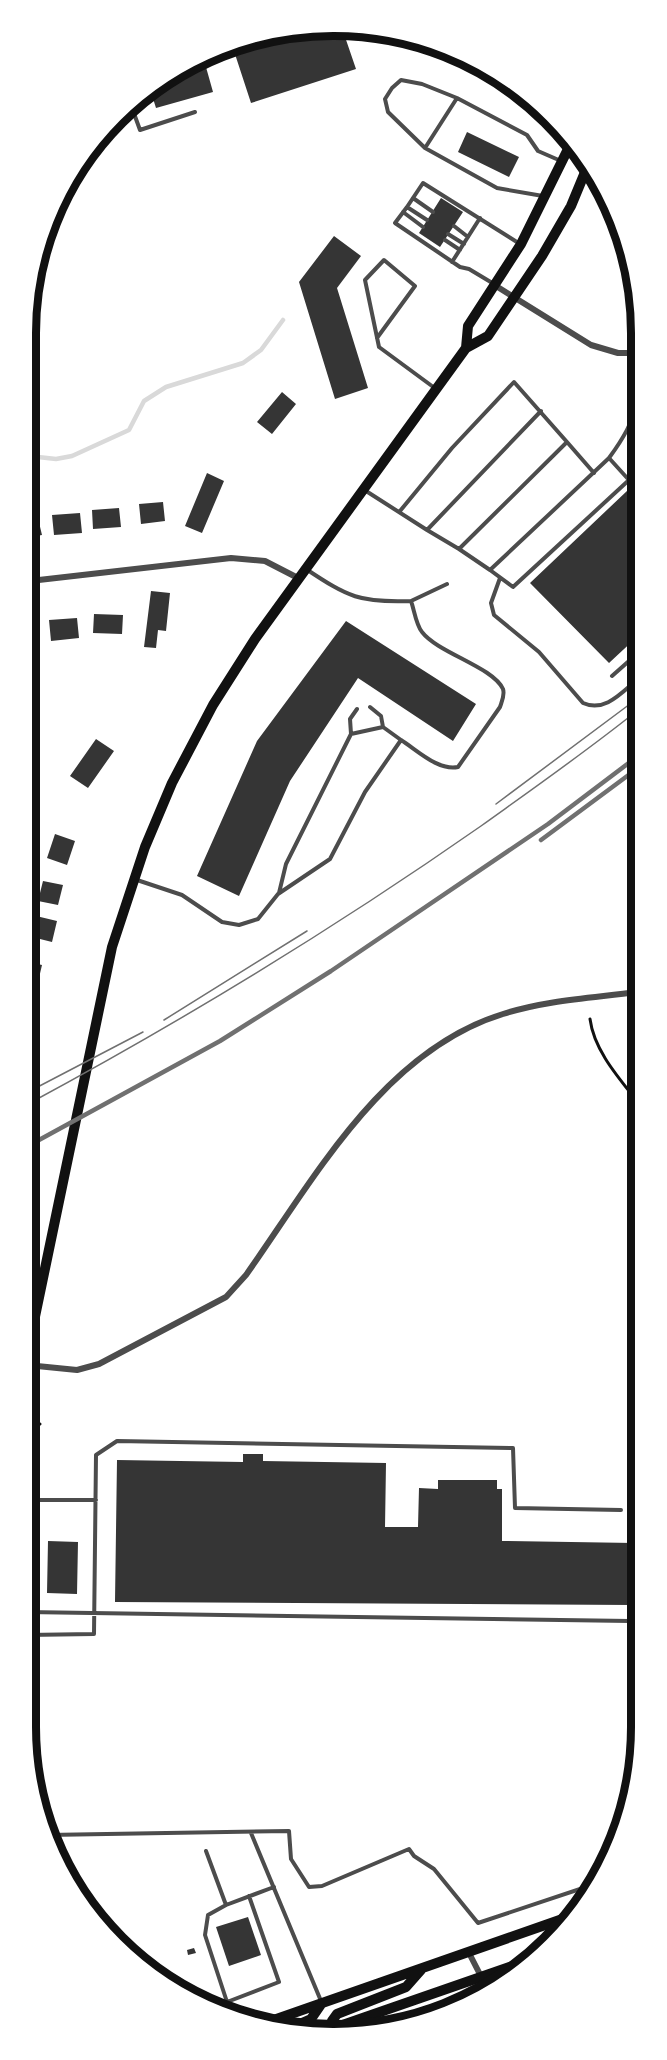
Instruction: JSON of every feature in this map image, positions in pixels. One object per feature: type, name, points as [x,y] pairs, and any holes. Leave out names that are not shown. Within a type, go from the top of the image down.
[{"type":"main road","points":[[466,348],[468,326],[496,286],[521,244],[547,197],[568,150]]},
{"type":"main road","points":[[36,1311],[112,947],[134,879],[167,793],[196,733],[231,675],[301,573],[466,348],[488,336],[571,206],[584,174]]},
{"type":"main road","points":[[278,2018],[559,1920]]},
{"type":"main road","points":[[332,2024],[337,2014],[406,1987],[423,1967]]},
{"type":"main road","points":[[349,2023],[510,1967]]},
{"type":"main road","points":[[304,2022],[311,2019],[322,2003]]},
{"type":"street","points":[[496,286],[591,345],[618,353],[631,353]]},
{"type":"street","points":[[36,580],[231,558],[264,561],[301,573]]},
{"type":"street","points":[[36,1366],[77,1370],[99,1364],[226,1297],[246,1275],[363,1112],[392,1080],[437,1046],[476,1025],[508,1012],[574,998],[631,993]]},
{"type":"street","points":[[468,1952],[484,1983]]},
{"type":"lane","points":[[547,197],[496,188],[424,148],[388,112],[385,99],[401,80],[422,84],[457,98],[527,135],[538,151],[564,162]]},
{"type":"lane","points":[[424,148],[457,98]]},
{"type":"lane","points":[[134,113],[140,130],[195,112]]},
{"type":"lane","points":[[496,286],[469,269],[460,267],[395,223],[423,183],[521,244]]},
{"type":"lane","points":[[413,198],[433,212]]},
{"type":"lane","points":[[407,207],[427,220]]},
{"type":"lane","points":[[403,212],[423,227]]},
{"type":"lane","points":[[452,262],[480,218]]},
{"type":"lane","points":[[453,226],[468,237]]},
{"type":"lane","points":[[448,234],[464,244]]},
{"type":"lane","points":[[445,240],[460,250]]},
{"type":"lane","points":[[377,338],[415,286],[384,260],[365,280],[377,338],[379,347],[436,389]]},
{"type":"lane","points":[[400,511],[452,448],[514,382],[594,473]]},
{"type":"lane","points":[[427,530],[541,411]]},
{"type":"lane","points":[[490,570],[609,458],[631,423]]},
{"type":"lane","points":[[459,549],[567,442]]},
{"type":"lane","points":[[363,489],[513,586],[629,480],[609,458]]},
{"type":"lane","points":[[301,573],[343,593],[376,602],[411,601],[447,584]]},
{"type":"lane","points":[[500,578],[491,603],[494,615],[539,652],[583,702],[591,706],[601,706],[631,684]]},
{"type":"lane","points":[[370,707],[381,717],[383,727],[449,769],[458,767],[500,707],[504,696],[502,688],[492,677],[440,646],[421,631],[411,601]]},
{"type":"lane","points":[[612,676],[631,659]]},
{"type":"lane","points":[[278,894],[286,864],[351,734],[350,719],[357,709]]},
{"type":"lane","points":[[351,734],[383,727]]},
{"type":"lane","points":[[134,879],[182,896],[222,922],[238,925],[258,919],[278,894],[330,859],[337,851],[365,792],[401,740]]},
{"type":"lane","points":[[36,1635],[94,1634],[96,1455],[102,1448],[117,1441],[513,1448],[515,1508],[621,1510]]},
{"type":"lane","points":[[36,1500],[96,1500]]},
{"type":"lane","points":[[36,1612],[631,1623]]},
{"type":"lane","points":[[57,1835],[289,1831],[291,1859],[309,1887],[322,1886],[410,1849],[414,1856],[434,1869],[478,1923],[583,1888]]},
{"type":"lane","points":[[251,1833],[322,2003]]},
{"type":"lane","points":[[206,1851],[226,1905]]},
{"type":"lane","points":[[249,1896],[279,1982],[227,2002],[205,1935],[208,1915],[226,1905],[249,1896],[274,1887]]},
{"type":"path","points":[[590,1019],[592,1035],[631,1093]]},
{"type":"building","points":[[314,37],[345,37],[356,69],[251,103],[235,53],[275,42]]},
{"type":"building","points":[[206,65],[213,92],[156,108],[152,97]]},
{"type":"building","points":[[467,132],[519,157],[509,177],[458,152]]},
{"type":"building","points":[[441,198],[463,212],[440,247],[419,233]]},
{"type":"building","points":[[334,236],[361,256],[337,288],[368,388],[335,399],[299,282]]},
{"type":"building","points":[[282,392],[296,404],[272,434],[257,422]]},
{"type":"building","points":[[207,473],[224,481],[202,533],[185,526]]},
{"type":"building","points":[[628,490],[631,493],[631,643],[609,663],[530,583]]},
{"type":"building","points":[[163,502],[165,521],[141,524],[139,504]]},
{"type":"building","points":[[119,508],[121,527],[93,529],[92,510]]},
{"type":"building","points":[[36,510],[42,535],[36,536]]},
{"type":"building","points":[[80,513],[82,533],[54,535],[52,515]]},
{"type":"building","points":[[151,591],[170,593],[166,631],[158,630],[156,648],[144,647]]},
{"type":"building","points":[[94,614],[123,615],[122,634],[93,633]]},
{"type":"building","points":[[77,618],[79,638],[51,641],[49,620]]},
{"type":"building","points":[[346,621],[476,704],[453,741],[358,678],[290,781],[239,896],[197,876],[257,741]]},
{"type":"building","points":[[96,739],[114,751],[88,788],[70,776]]},
{"type":"building","points":[[55,834],[75,841],[67,865],[47,858]]},
{"type":"building","points":[[43,881],[63,885],[58,905],[38,901]]},
{"type":"building","points":[[36,916],[57,921],[52,942],[40,939],[38,950],[36,950]]},
{"type":"building","points":[[36,964],[42,965],[36,991]]},
{"type":"building","points":[[243,1454],[263,1454],[263,1461],[386,1463],[385,1527],[418,1527],[419,1488],[438,1489],[438,1480],[497,1480],[497,1489],[502,1489],[502,1541],[631,1543],[631,1605],[115,1602],[117,1460],[243,1462]]},
{"type":"building","points":[[48,1541],[78,1542],[77,1594],[47,1593]]},
{"type":"building","points":[[248,1917],[261,1955],[229,1966],[216,1927]]},
{"type":"building","points":[[194,1948],[196,1953],[188,1955],[187,1950]]},
{"type":"waterway","points":[[36,453],[38,457],[56,459],[72,456],[129,430],[144,401],[166,387],[243,363],[261,350],[283,320]]},
{"type":"tram line","points":[[496,804],[631,703]]},
{"type":"tram line","points":[[36,1100],[201,1006],[371,901],[481,826],[631,715]]},
{"type":"tram line","points":[[164,1020],[307,931]]},
{"type":"tram line","points":[[36,1088],[143,1032]]},
{"type":"railway","points":[[36,1142],[220,1041],[331,971],[548,824],[631,761]]},
{"type":"railway","points":[[541,840],[631,773]]}]
